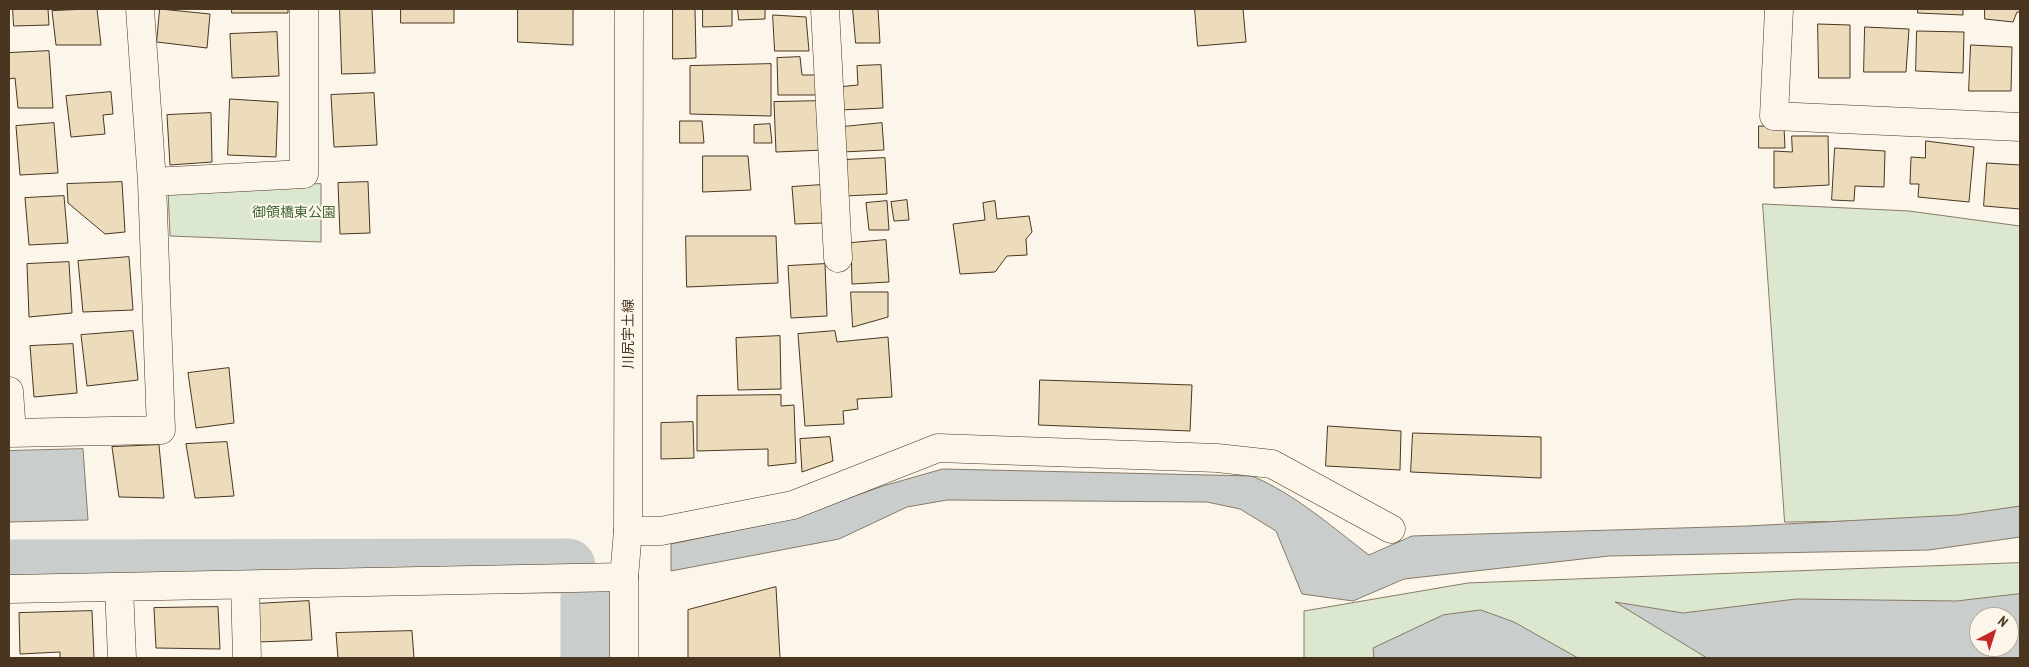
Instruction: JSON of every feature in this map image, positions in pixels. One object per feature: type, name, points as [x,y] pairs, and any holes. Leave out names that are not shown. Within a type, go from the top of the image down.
[{"type":"street","points":[[9,391],[10,433],[161,430],[152,182],[141,9]]},
{"type":"street","points":[[152,182],[304,174],[304,9]]},
{"type":"street","name":"川尻宇土線","points":[[624,658],[624,577],[628,531],[629,9]]},
{"type":"street","points":[[825,9],[838,258]]},
{"type":"street","points":[[1779,9],[1774,116],[2020,127]]},
{"type":"street","points":[[628,531],[661,531],[793,505],[938,448],[1217,458],[1272,464],[1391,529]]},
{"type":"street","points":[[9,589],[624,577]]},
{"type":"street","points":[[245,585],[248,658]]},
{"type":"street","points":[[119,587],[122,658]]},
{"type":"green space","name":"御領橋東公園","points":[[321,184],[321,242],[170,236],[168,189]]},
{"type":"green space","points":[[1763,204],[1909,211],[2020,226],[2020,508],[1971,520],[1785,522]]},
{"type":"green space","points":[[2020,563],[2020,658],[1304,658],[1304,611],[1468,583]]},
{"type":"shaded area","points":[[83,449],[88,520],[9,522],[9,451]]},
{"type":"shaded area","points":[[943,469],[1252,476],[1268,483],[1298,502],[1369,555],[1412,536],[1747,526],[1958,515],[2020,506],[2020,537],[1929,550],[1609,556],[1404,579],[1353,601],[1302,594],[1276,531],[1240,509],[1207,502],[947,500],[907,507],[839,539],[671,571],[671,544],[786,520],[883,486]]},
{"type":"shaded area","points":[[2020,594],[2020,658],[1707,658],[1615,602],[1683,613],[1796,599],[1956,601]]},
{"type":"shaded area","points":[[1481,610],[1514,622],[1578,658],[1374,658],[1373,648],[1443,615]]},
{"type":"building","points":[[13,9],[48,9],[49,25],[14,26]]},
{"type":"building","points":[[97,9],[101,45],[56,45],[52,11]]},
{"type":"building","points":[[160,9],[210,14],[207,48],[157,42]]},
{"type":"building","points":[[232,9],[288,9],[288,13],[232,13]]},
{"type":"building","points":[[340,9],[372,9],[375,73],[342,74]]},
{"type":"building","points":[[401,9],[454,9],[454,23],[401,23]]},
{"type":"building","points":[[518,9],[573,9],[573,45],[518,42]]},
{"type":"building","points":[[673,9],[695,9],[696,58],[673,59]]},
{"type":"building","points":[[703,9],[732,9],[732,26],[703,27]]},
{"type":"building","points":[[738,9],[765,9],[765,19],[739,20]]},
{"type":"building","points":[[853,9],[878,9],[880,43],[856,43]]},
{"type":"building","points":[[1195,9],[1243,9],[1246,42],[1198,46]]},
{"type":"building","points":[[1918,9],[1963,9],[1963,15],[1918,13]]},
{"type":"building","points":[[1985,9],[2020,9],[2020,12],[2017,12],[2013,22],[1985,19]]},
{"type":"building","points":[[773,15],[806,17],[809,51],[775,51]]},
{"type":"building","points":[[1818,24],[1850,25],[1850,78],[1819,78]]},
{"type":"building","points":[[1865,27],[1909,29],[1906,72],[1864,72]]},
{"type":"building","points":[[1917,31],[1964,32],[1963,73],[1916,71]]},
{"type":"building","points":[[277,32],[279,76],[232,78],[230,34]]},
{"type":"building","points":[[1971,45],[2012,47],[2011,91],[1969,91]]},
{"type":"building","points":[[49,51],[53,108],[18,108],[15,78],[9,79],[9,53]]},
{"type":"building","points":[[800,57],[802,75],[816,75],[816,95],[778,95],[777,58]]},
{"type":"building","points":[[771,64],[771,116],[690,114],[690,66]]},
{"type":"building","points":[[881,65],[883,108],[840,110],[838,87],[858,85],[857,66]]},
{"type":"building","points":[[111,92],[113,114],[103,115],[105,134],[71,137],[66,96]]},
{"type":"building","points":[[374,93],[377,145],[334,147],[331,95]]},
{"type":"building","points":[[230,99],[278,102],[276,157],[228,155]]},
{"type":"building","points":[[821,101],[824,150],[776,152],[774,102]]},
{"type":"building","points":[[211,113],[212,162],[170,165],[167,115]]},
{"type":"building","points":[[680,121],[702,121],[704,143],[680,143]]},
{"type":"building","points":[[54,123],[58,173],[20,175],[16,126]]},
{"type":"building","points":[[882,123],[884,150],[842,152],[843,127]]},
{"type":"building","points":[[770,124],[772,143],[754,143],[754,125]]},
{"type":"building","points":[[1759,126],[1784,127],[1785,148],[1759,148]]},
{"type":"building","points":[[1792,136],[1828,136],[1829,185],[1774,188],[1774,151],[1792,152]]},
{"type":"building","points":[[1926,141],[1974,147],[1969,202],[1918,197],[1919,184],[1910,184],[1911,157],[1925,158]]},
{"type":"building","points":[[1835,148],[1885,151],[1884,187],[1855,186],[1854,201],[1832,200]]},
{"type":"building","points":[[703,156],[748,156],[751,190],[703,192]]},
{"type":"building","points":[[885,158],[887,194],[845,196],[843,160]]},
{"type":"building","points":[[1987,163],[2020,165],[2020,209],[1984,206]]},
{"type":"building","points":[[122,182],[125,232],[105,234],[68,203],[67,184]]},
{"type":"building","points":[[368,182],[370,233],[340,234],[338,183]]},
{"type":"building","points":[[821,185],[823,223],[795,224],[792,187]]},
{"type":"building","points":[[64,196],[68,243],[29,245],[25,198]]},
{"type":"building","points":[[907,200],[909,220],[894,221],[891,202]]},
{"type":"building","points":[[887,201],[889,230],[869,230],[866,203]]},
{"type":"building","points":[[995,201],[997,219],[1029,216],[1032,232],[1026,239],[1027,255],[1007,256],[995,272],[960,274],[953,224],[985,220],[983,203]]},
{"type":"building","points":[[686,236],[776,236],[778,283],[687,287]]},
{"type":"building","points":[[886,240],[889,282],[852,284],[851,243]]},
{"type":"building","points":[[129,257],[133,310],[83,312],[78,261]]},
{"type":"building","points":[[69,262],[72,313],[29,317],[27,264]]},
{"type":"building","points":[[825,264],[827,316],[791,318],[788,266]]},
{"type":"building","points":[[851,292],[888,292],[888,317],[853,327]]},
{"type":"building","points":[[133,331],[138,380],[87,386],[81,335]]},
{"type":"building","points":[[835,331],[837,342],[888,337],[892,397],[857,399],[858,409],[843,411],[844,424],[805,426],[798,334]]},
{"type":"building","points":[[780,336],[781,389],[738,390],[736,338]]},
{"type":"building","points":[[73,344],[77,393],[34,397],[30,346]]},
{"type":"building","points":[[229,368],[234,423],[196,428],[188,373]]},
{"type":"building","points":[[1040,380],[1192,385],[1190,431],[1039,425]]},
{"type":"building","points":[[781,395],[781,406],[794,405],[796,463],[768,466],[768,449],[697,451],[697,396]]},
{"type":"building","points":[[693,422],[694,458],[661,459],[661,423]]},
{"type":"building","points":[[1328,426],[1401,431],[1400,470],[1326,466]]},
{"type":"building","points":[[1413,433],[1541,437],[1541,478],[1411,472]]},
{"type":"building","points":[[830,437],[833,461],[802,472],[800,439]]},
{"type":"building","points":[[227,442],[234,496],[195,498],[186,444]]},
{"type":"building","points":[[159,445],[164,498],[119,497],[112,447]]},
{"type":"building","points":[[776,587],[780,658],[688,658],[688,610]]},
{"type":"building","points":[[309,601],[312,640],[257,642],[255,604]]},
{"type":"building","points":[[218,607],[220,649],[156,648],[154,608]]},
{"type":"building","points":[[92,611],[94,658],[60,658],[60,652],[20,654],[19,613]]},
{"type":"building","points":[[412,631],[414,658],[338,658],[336,633]]},
{"type":"waterway","points":[[9,567],[568,566]]},
{"type":"waterway","points":[[588,598],[588,658]]}]
